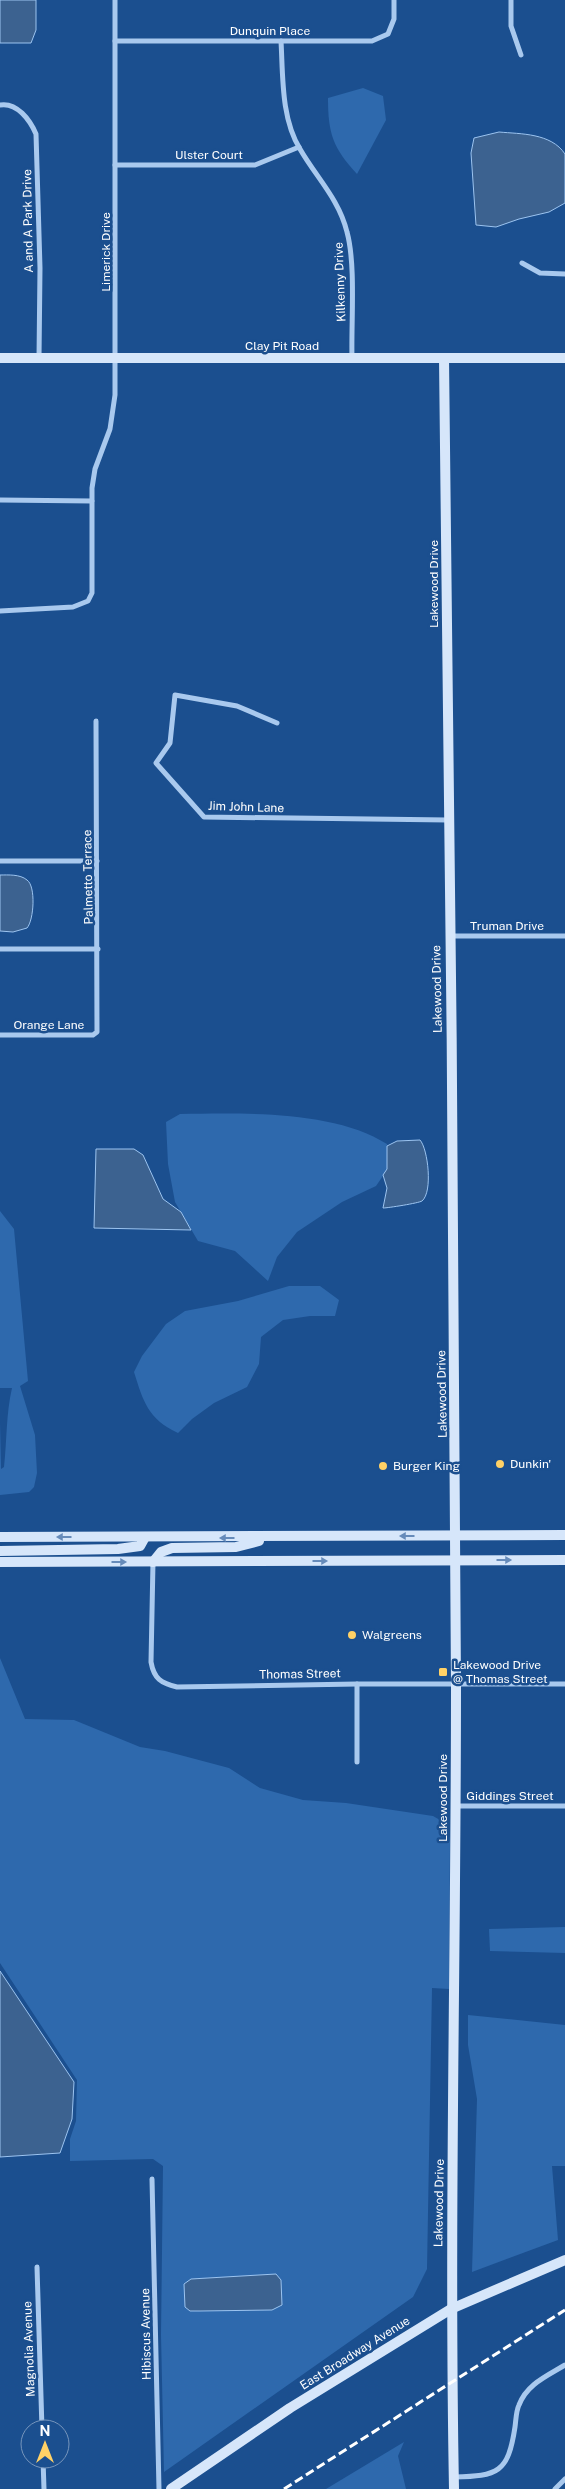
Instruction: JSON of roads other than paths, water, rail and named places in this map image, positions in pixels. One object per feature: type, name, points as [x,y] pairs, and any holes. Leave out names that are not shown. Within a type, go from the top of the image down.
[{"type":"street","name":"Limerick Drive","points":[[0,611],[72,607],[88,601],[92,593],[92,501],[95,469],[110,429],[115,395],[115,0]]},
{"type":"street","name":"Dunquin Place","points":[[115,40],[372,41],[388,34],[394,20],[394,0]]},
{"type":"street","points":[[511,0],[511,26],[520,55]]},
{"type":"street","name":"Kilkenny Drive","points":[[281,41],[284,102],[299,147],[334,198],[347,231],[351,256],[352,358]]},
{"type":"street","name":"A and A Park Drive","points":[[0,105],[6,104],[21,112],[30,120],[36,134],[40,268],[39,358]]},
{"type":"street","name":"Ulster Court","points":[[115,165],[256,165],[299,147]]},
{"type":"street","points":[[522,262],[540,273],[565,274]]},
{"type":"street","name":"Clay Pit Road","points":[[0,358],[565,358]]},
{"type":"street","name":"Lakewood Drive","points":[[444,358],[456,1684],[451,2309],[454,2489]]},
{"type":"street","points":[[0,500],[92,501]]},
{"type":"street","name":"Jim John Lane","points":[[277,723],[237,706],[175,695],[170,744],[156,763],[204,817],[448,820]]},
{"type":"street","name":"Palmetto Terrace","points":[[96,721],[97,1032]]},
{"type":"street","points":[[0,861],[97,861]]},
{"type":"street","name":"Truman Drive","points":[[449,936],[565,936]]},
{"type":"street","points":[[0,949],[98,949]]},
{"type":"street","name":"Orange Lane","points":[[0,1035],[93,1035],[97,1032]]},
{"type":"street","points":[[0,1537],[272,1538],[565,1535]]},
{"type":"street","points":[[0,1551],[118,1549],[140,1546],[145,1537]]},
{"type":"street","points":[[153,1562],[161,1552],[172,1548],[236,1547],[272,1538]]},
{"type":"street","points":[[0,1562],[565,1560]]},
{"type":"street","name":"Thomas Street","points":[[153,1562],[151,1662],[153,1674],[158,1680],[177,1686],[565,1684]]},
{"type":"street","points":[[357,1684],[357,1762]]},
{"type":"street","name":"Giddings Street","points":[[456,1806],[565,1806]]},
{"type":"street","name":"Hibiscus Avenue","points":[[152,2179],[159,2489]]},
{"type":"street","name":"East Broadway Avenue","points":[[171,2489],[290,2408],[451,2309],[565,2260]]},
{"type":"street","name":"Magnolia Avenue","points":[[37,2267],[42,2419]]},
{"type":"street","points":[[453,2477],[484,2476],[501,2468],[511,2453],[519,2405],[531,2386],[565,2365]]},
{"type":"street","points":[[43,2469],[44,2489]]},
{"type":"street","points":[[555,2489],[565,2478]]},
{"type":"railway","points":[[284,2489],[565,2310]]},
{"type":"place","name":"Dunkin'","points":[[500,1464]]},
{"type":"place","name":"Burger King","points":[[383,1466]]},
{"type":"place","name":"Walgreens","points":[[352,1635]]},
{"type":"place","name":"Lakewood Drive @ Thomas Street","points":[[443,1672]]}]
